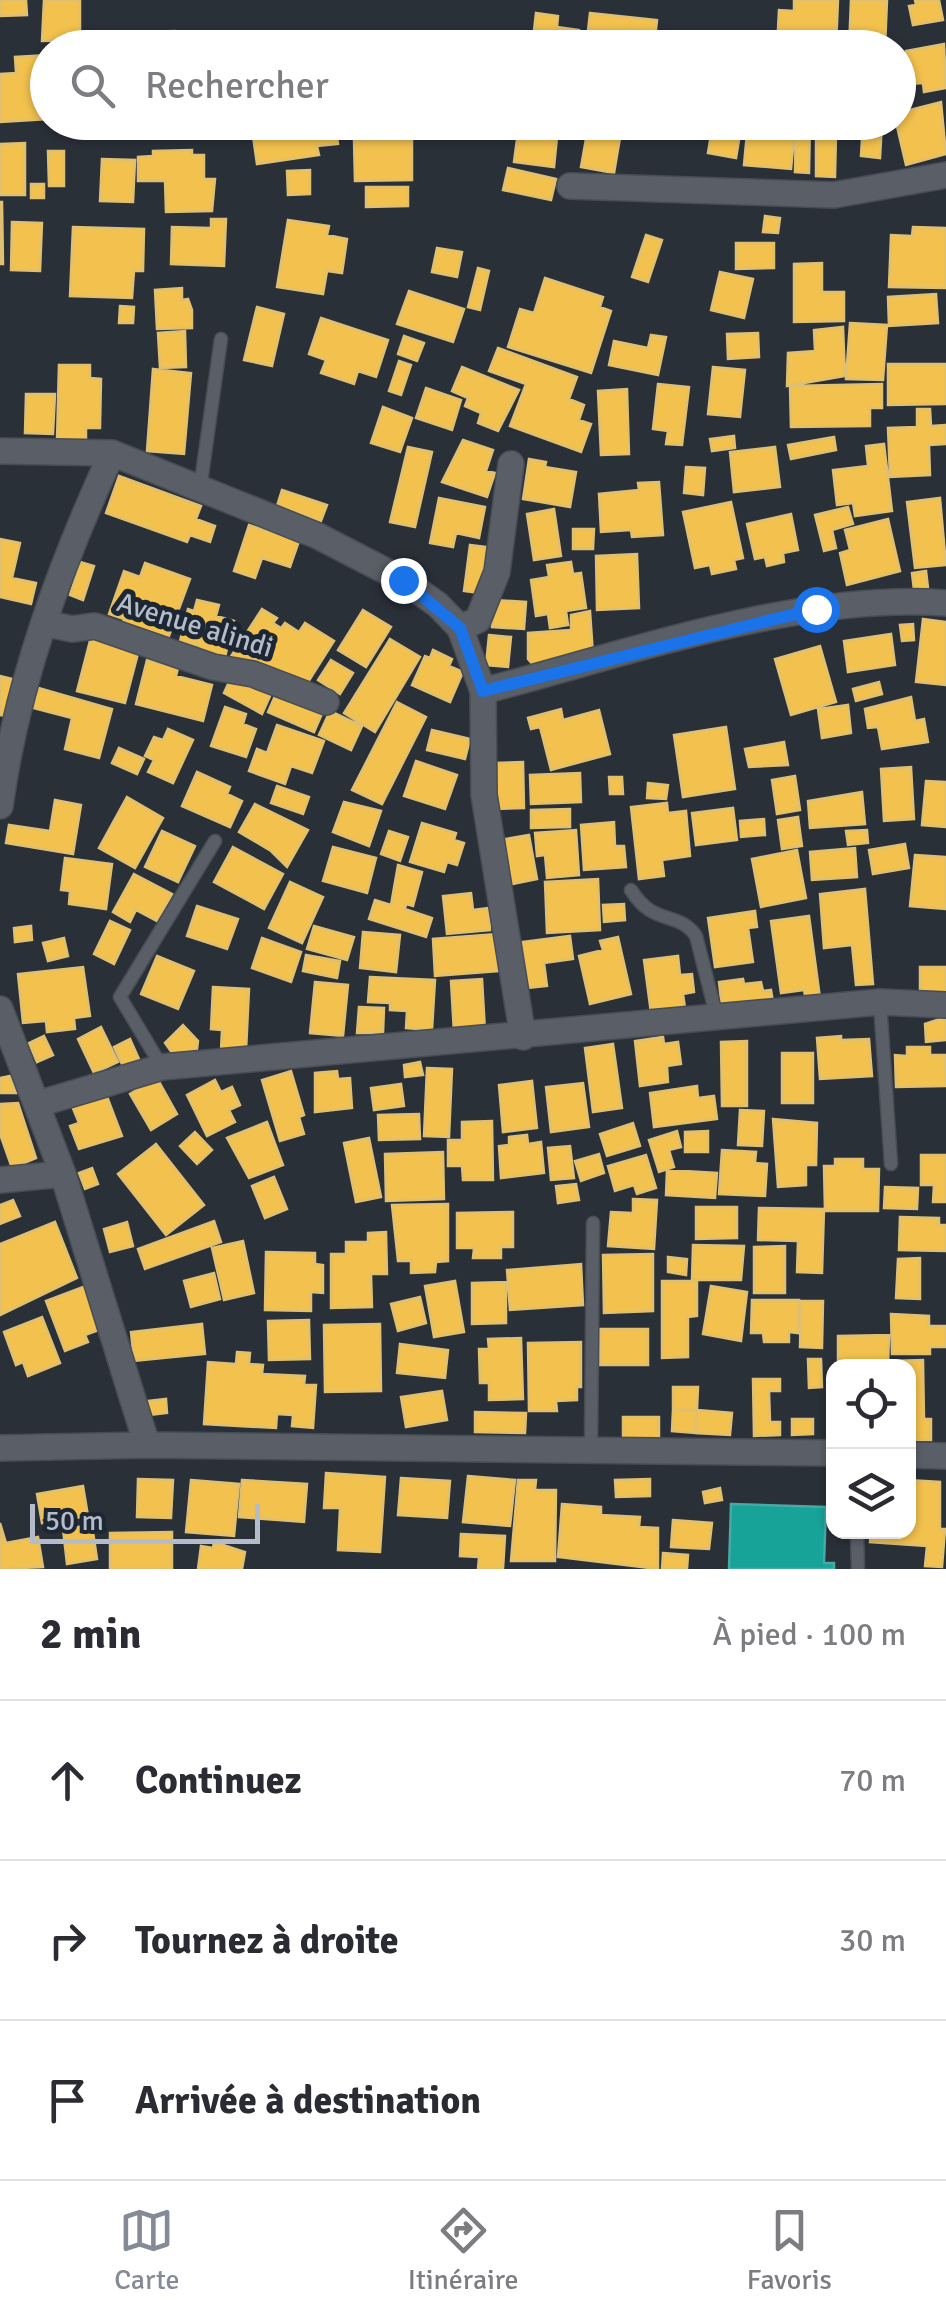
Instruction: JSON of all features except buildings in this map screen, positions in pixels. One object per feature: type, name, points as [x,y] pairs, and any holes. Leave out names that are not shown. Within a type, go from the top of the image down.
[{"type":"street","points":[[570,186],[834,195],[946,175]]},
{"type":"street","points":[[0,451],[112,453],[318,536],[403,580],[460,628],[483,691],[484,796],[524,1037]]},
{"type":"street","points":[[0,806],[12,724],[44,623],[73,539],[112,453]]},
{"type":"street","points":[[460,628],[478,620],[497,572],[512,464]]},
{"type":"street","points":[[483,691],[816,609],[907,600],[946,604]]},
{"type":"street","name":"Avenue alindi","points":[[44,623],[72,629],[95,626],[213,667],[232,667],[268,678],[326,702]]},
{"type":"street","points":[[38,1104],[162,1067],[880,1002],[946,1005]]},
{"type":"street","points":[[0,1010],[64,1174],[147,1445]]},
{"type":"street","points":[[0,1180],[64,1174]]},
{"type":"street","points":[[0,1448],[147,1445],[826,1452]]},
{"type":"street","points":[[916,1454],[946,1456]]},
{"type":"lane","points":[[200,489],[221,340]]},
{"type":"lane","points":[[162,1067],[120,997],[215,841]]},
{"type":"lane","points":[[631,890],[642,908],[689,926],[696,936],[718,1018]]},
{"type":"lane","points":[[880,1002],[890,1164]]},
{"type":"lane","points":[[591,1450],[593,1224]]},
{"type":"lane","points":[[856,1539],[858,1569]]},
{"type":"route","points":[[403,580],[438,605],[460,628],[483,691],[816,609]]}]
